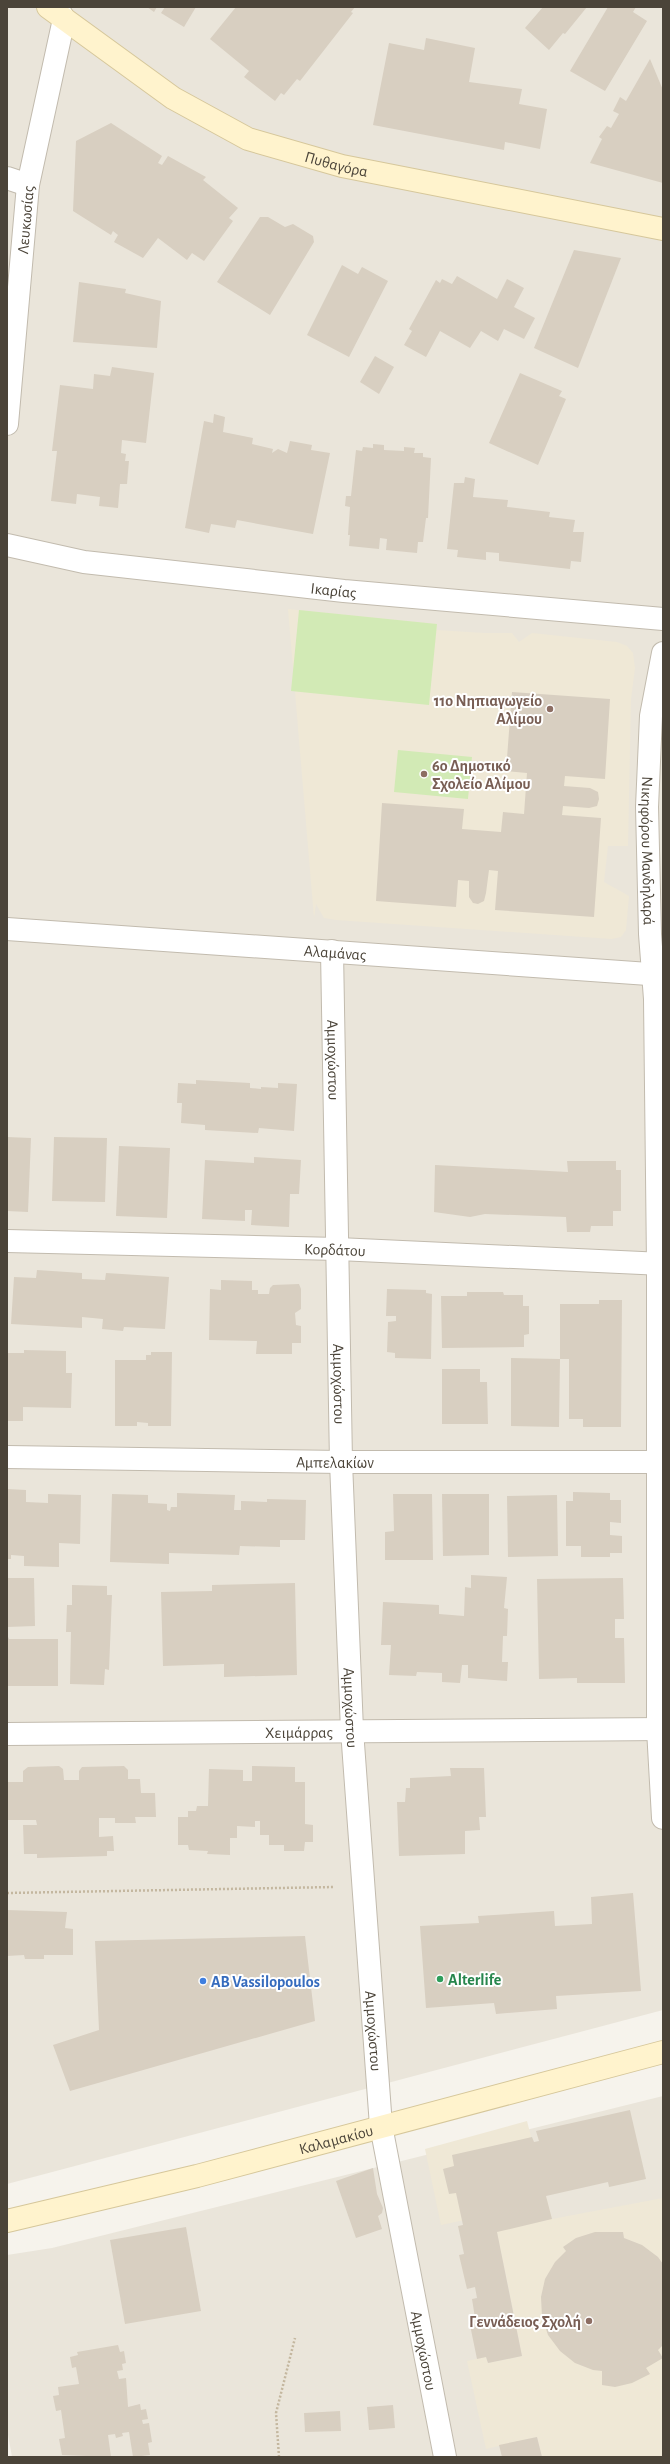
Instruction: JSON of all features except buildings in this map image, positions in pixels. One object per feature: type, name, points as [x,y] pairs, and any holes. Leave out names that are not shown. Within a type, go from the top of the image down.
[{"type":"main road","name":"Πυθαγόρα","points":[[56,11],[173,98],[248,139],[342,166],[663,229]]},
{"type":"main road","name":"Καλαμακίου","points":[[7,2221],[197,2176],[663,2052]]},
{"type":"street","name":"Λευκωσίας","points":[[7,424],[28,185],[56,11]]},
{"type":"street","points":[[7,178],[28,185]]},
{"type":"street","name":"Ικαρίας","points":[[7,545],[84,562],[115,566],[344,591],[663,619]]},
{"type":"street","name":"Νικηφόρου Μανδηλαρά","points":[[663,653],[651,716],[647,807],[650,934],[658,974],[661,1263],[661,1729],[663,1818]]},
{"type":"street","name":"Αλαμάνας","points":[[7,929],[658,974]]},
{"type":"street","name":"Αμμοχώστου","points":[[332,952],[341,1462],[352,1730],[381,2126],[446,2457]]},
{"type":"street","name":"Κορδάτου","points":[[7,1241],[338,1249],[661,1263]]},
{"type":"street","name":"Αμπελακίων","points":[[7,1457],[341,1462],[660,1462]]},
{"type":"street","name":"Χειμάρρας","points":[[7,1734],[352,1730],[661,1729]]},
{"type":"path","points":[[7,1893],[364,1886]]},
{"type":"path","points":[[279,2457],[276,2413],[295,2338]]},
{"type":"shaded area","points":[[7,7],[663,7],[663,2010],[7,2184]]},
{"type":"shaded area","name":"6ο Δημοτικό Σχολείο Αλίμου","points":[[288,609],[437,624],[437,630],[512,633],[519,642],[532,633],[617,642],[627,646],[633,653],[635,668],[631,699],[628,846],[608,846],[604,882],[629,896],[626,930],[621,937],[612,939],[336,920],[324,918],[316,904],[314,918]]},
{"type":"shaded area","points":[[663,2096],[663,2457],[12,2457],[7,2429],[7,2255],[52,2248]]},
{"type":"shaded area","name":"Γεννάδειος Σχολή","points":[[527,2121],[552,2219],[663,2198],[663,2457],[542,2457],[537,2437],[486,2449],[467,2361],[486,2357],[488,2363],[522,2356],[508,2285],[493,2214],[441,2225],[425,2149]]},
{"type":"green space","points":[[299,610],[437,624],[429,705],[291,691]]},
{"type":"green space","points":[[398,750],[472,757],[468,799],[394,792]]},
{"type":"place","name":"11ο Νηπιαγωγείο Αλίμου","points":[[550,709]]},
{"type":"place","name":"6ο Δημοτικό Σχολείο Αλίμου","points":[[424,774]]},
{"type":"place","name":"Alterlife","points":[[440,1979]]},
{"type":"place","name":"AB Vassilopoulos","points":[[203,1981]]},
{"type":"place","name":"Γεννάδειος Σχολή","points":[[589,2321]]}]
